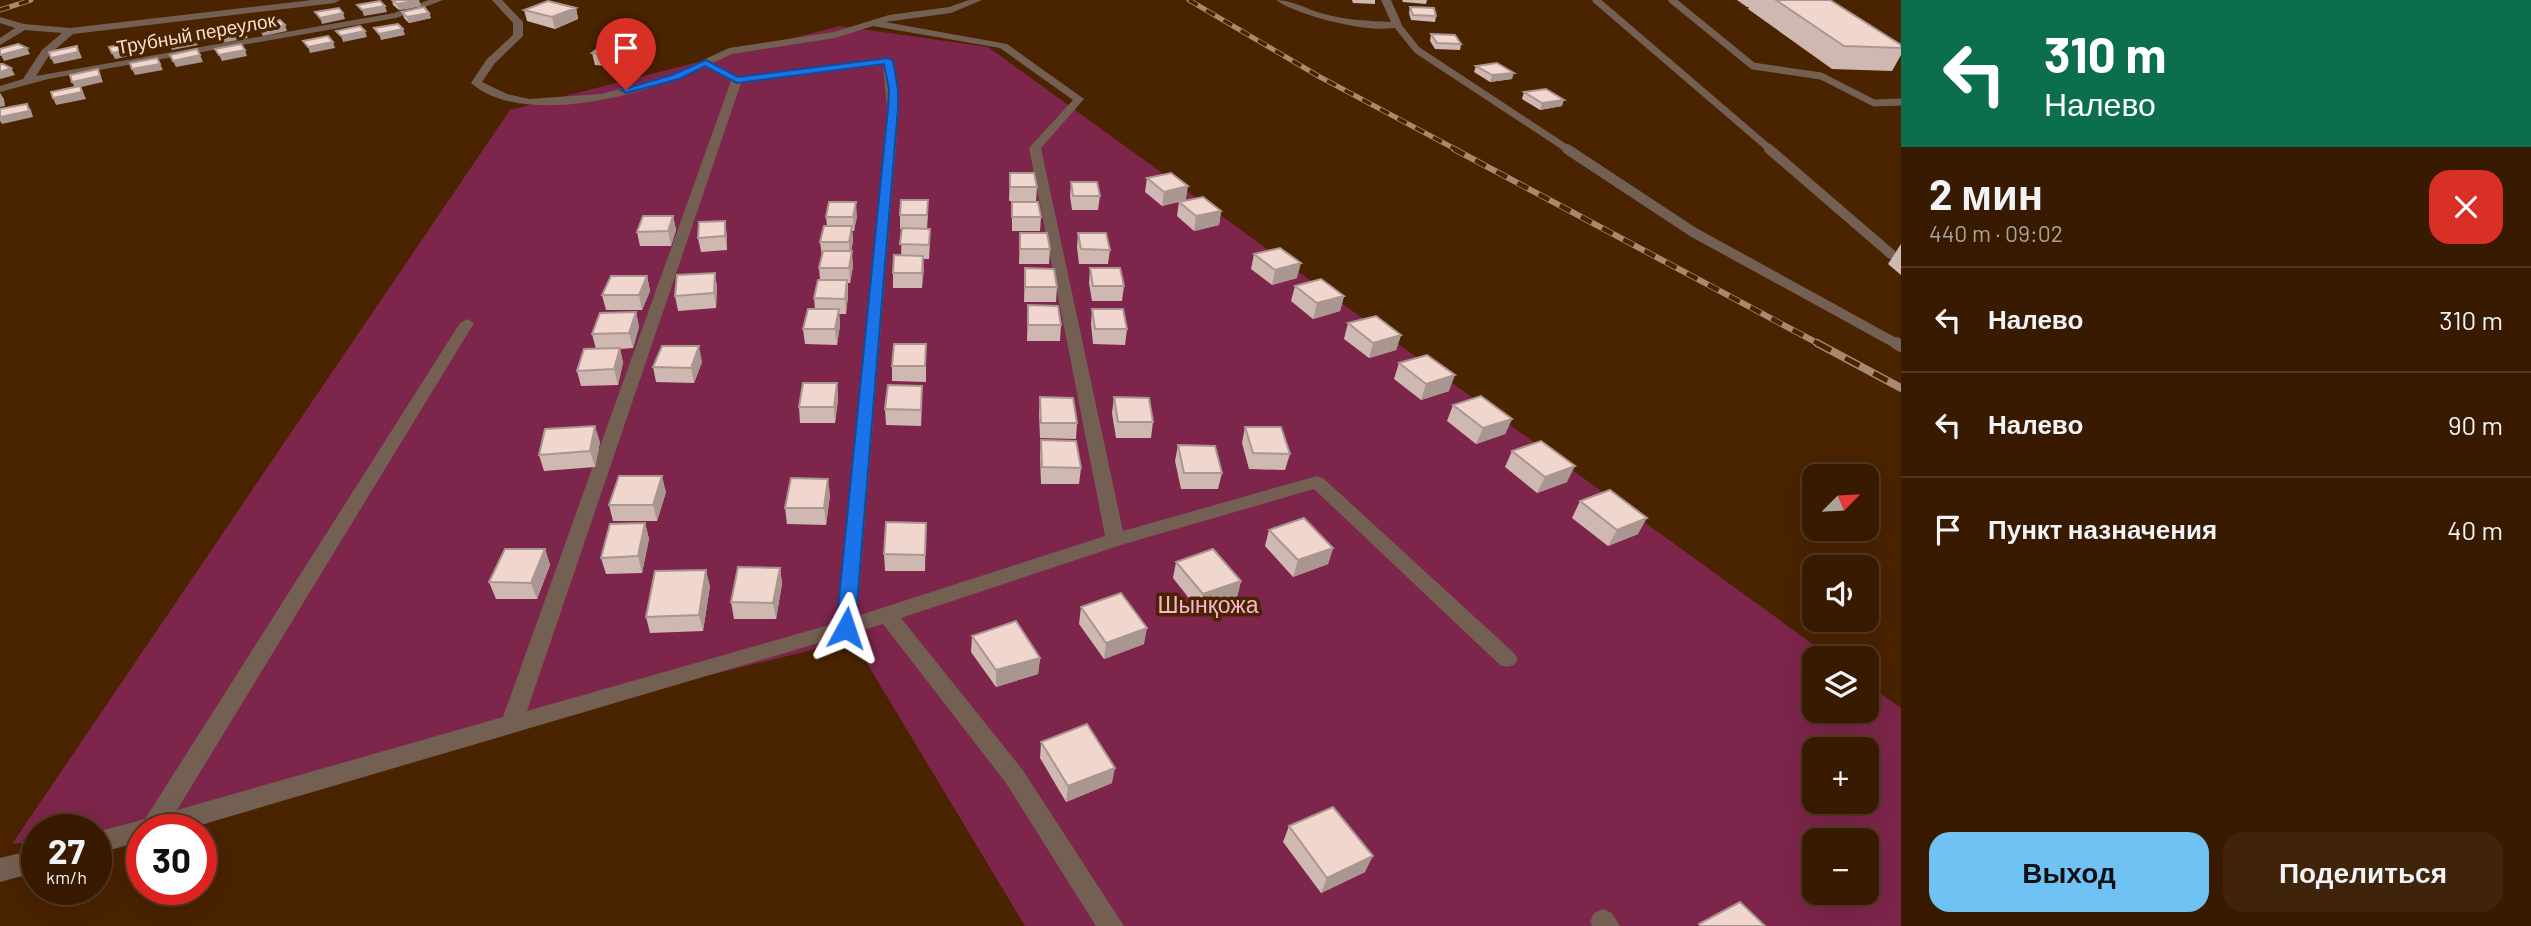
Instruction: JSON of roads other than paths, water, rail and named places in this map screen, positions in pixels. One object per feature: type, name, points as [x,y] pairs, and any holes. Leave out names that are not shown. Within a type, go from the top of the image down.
[{"type":"street","points":[[0,20],[23,27],[70,31],[335,0]]},
{"type":"street","name":"Трубный переулок","points":[[0,89],[29,80],[396,15],[414,11],[438,0]]},
{"type":"street","points":[[496,0],[518,22],[518,36],[491,61],[476,83],[504,97],[529,102],[601,97],[675,77],[729,51],[835,35],[889,18],[951,9],[977,0]]},
{"type":"street","points":[[1281,0],[1300,11],[1349,24],[1398,25],[1386,0]]},
{"type":"street","points":[[872,23],[1003,46],[1079,99],[1035,148],[1115,540]]},
{"type":"street","points":[[0,42],[23,27]]},
{"type":"street","points":[[29,80],[46,52],[70,31]]},
{"type":"street","points":[[706,63],[737,80],[888,61],[894,90],[893,108],[846,628]]},
{"type":"street","points":[[512,723],[737,80]]},
{"type":"street","points":[[156,814],[467,323]]},
{"type":"street","points":[[199,814],[846,628],[1115,540],[1317,482],[1507,659]]},
{"type":"street","points":[[887,614],[1014,776],[1111,926]]},
{"type":"street","points":[[0,870],[21,864]]},
{"type":"lane","points":[[1596,0],[1891,254]]},
{"type":"lane","points":[[1672,0],[1753,66],[1821,76],[1874,103],[1901,102]]},
{"type":"lane","points":[[1398,25],[1417,50],[1693,232],[1901,346]]},
{"type":"railway","points":[[0,10],[31,0]]},
{"type":"railway","points":[[1189,0],[1320,77],[1457,150]]},
{"type":"railway","points":[[1454,149],[1821,345]]},
{"type":"railway","points":[[1817,343],[1901,388]]},
{"type":"park label","name":"Шынқожа","points":[[1208,604]]}]
